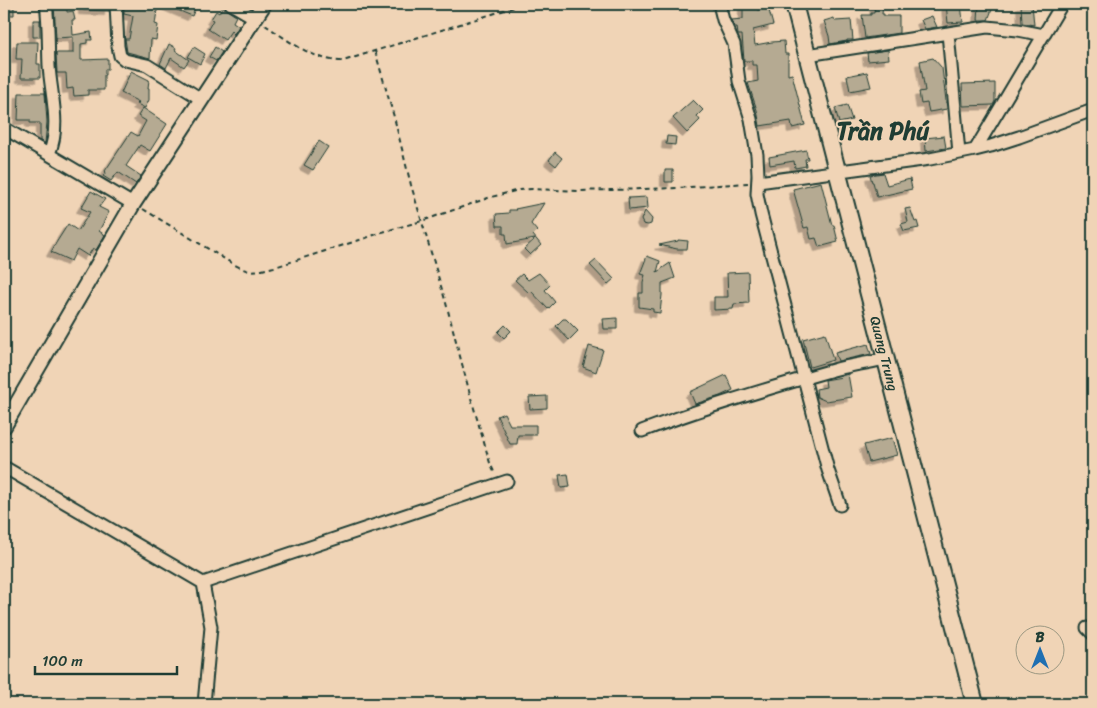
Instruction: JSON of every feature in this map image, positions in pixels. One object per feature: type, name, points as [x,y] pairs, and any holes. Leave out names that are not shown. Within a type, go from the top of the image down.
[{"type":"main road","name":"Quang Trung","points":[[794,4],[975,704]]},
{"type":"street","points":[[46,4],[54,110],[54,136],[50,154]]},
{"type":"street","points":[[116,4],[120,56],[125,60],[147,65],[201,99]]},
{"type":"street","points":[[231,4],[255,18]]},
{"type":"street","points":[[4,426],[133,204],[264,4]]},
{"type":"street","points":[[718,4],[734,44],[738,76],[750,119],[757,155],[758,194],[761,214],[828,470],[840,505]]},
{"type":"street","points":[[975,150],[1062,4]]},
{"type":"street","points":[[807,54],[977,28],[993,27],[1044,35]]},
{"type":"street","points":[[948,32],[959,153]]},
{"type":"street","points":[[758,182],[837,172],[975,150],[1019,137],[1093,110]]},
{"type":"street","points":[[4,128],[133,204]]},
{"type":"street","points":[[642,431],[735,398],[804,378],[886,359]]},
{"type":"street","points":[[4,467],[203,583],[503,482]]},
{"type":"street","points":[[203,583],[211,627],[204,704]]},
{"type":"path","points":[[255,18],[302,49],[332,61],[343,60],[375,51],[524,4]]},
{"type":"path","points":[[375,51],[490,463],[503,482]]},
{"type":"path","points":[[133,204],[185,233],[233,264],[249,271],[278,266],[519,190],[676,188],[758,182]]},
{"type":"building","points":[[4,4],[14,4],[14,15],[4,15]]},
{"type":"building","points":[[54,4],[67,4],[67,12],[73,11],[75,20],[72,20],[73,35],[91,32],[92,40],[87,40],[87,43],[81,44],[81,60],[108,59],[108,69],[105,69],[104,75],[104,90],[88,90],[88,95],[74,96],[73,88],[67,89],[66,73],[57,73],[56,53],[73,53],[73,37],[56,38]]},
{"type":"building","points":[[83,4],[109,4],[109,11],[83,10]]},
{"type":"building","points":[[124,4],[158,4],[155,24],[158,25],[156,40],[151,39],[150,58],[127,52],[125,39],[129,39],[133,16],[124,14]]},
{"type":"building","points":[[163,4],[197,4],[192,16]]},
{"type":"building","points":[[743,4],[758,4],[758,10],[768,7],[773,25],[753,30],[755,45],[784,41],[785,54],[788,54],[788,75],[792,74],[805,125],[792,128],[791,121],[760,126],[748,83],[758,81],[757,65],[752,65],[752,61],[744,61],[742,35],[738,35],[737,27],[734,27],[731,20],[743,19]]},
{"type":"building","points":[[875,4],[883,4],[882,14],[884,16],[899,16],[899,33],[865,38],[862,15],[874,13]]},
{"type":"building","points":[[946,4],[961,4],[963,22],[948,23]]},
{"type":"building","points":[[979,4],[994,4],[988,20],[978,20]]},
{"type":"building","points":[[1021,4],[1032,4],[1034,25],[1022,23]]},
{"type":"building","points":[[222,7],[236,16],[233,22],[239,26],[234,34],[231,31],[225,40],[208,29],[216,11],[219,13]]},
{"type":"building","points":[[932,16],[937,27],[925,29],[921,20]]},
{"type":"building","points":[[834,18],[835,21],[851,20],[853,40],[830,44],[824,21]]},
{"type":"building","points":[[33,20],[40,20],[40,37],[33,37]]},
{"type":"building","points":[[17,42],[38,42],[37,64],[40,64],[40,78],[21,78],[22,59],[16,59]]},
{"type":"building","points":[[169,44],[189,60],[184,67],[171,58],[166,68],[160,64]]},
{"type":"building","points":[[194,47],[205,54],[200,64],[188,57]]},
{"type":"building","points":[[215,47],[222,52],[216,61],[209,57]]},
{"type":"building","points":[[888,50],[889,59],[868,61],[867,53]]},
{"type":"building","points":[[933,58],[942,68],[947,109],[929,112],[927,103],[921,104],[919,92],[925,91],[920,61]]},
{"type":"building","points":[[131,71],[149,80],[149,100],[145,108],[137,104],[139,102],[121,93]]},
{"type":"building","points":[[867,72],[871,87],[850,91],[847,76]]},
{"type":"building","points":[[995,83],[995,101],[993,105],[963,106],[962,84]]},
{"type":"building","points":[[19,93],[45,93],[47,122],[45,143],[40,141],[40,123],[30,123],[30,120],[18,120]]},
{"type":"building","points":[[693,100],[703,110],[697,116],[700,120],[687,133],[673,118]]},
{"type":"building","points":[[847,105],[852,120],[839,123],[835,108]]},
{"type":"building","points":[[143,108],[167,124],[150,151],[140,145],[126,166],[141,176],[136,184],[118,172],[111,181],[103,176],[105,171],[131,132],[138,136],[146,121],[138,116]]},
{"type":"building","points":[[667,136],[676,137],[675,145],[666,144]]},
{"type":"building","points":[[944,136],[946,148],[926,151],[925,138]]},
{"type":"building","points":[[319,141],[328,147],[313,170],[304,165]]},
{"type":"building","points":[[806,150],[808,159],[805,159],[806,166],[795,168],[794,161],[770,165],[769,157]]},
{"type":"building","points":[[555,152],[562,158],[556,166],[549,160]]},
{"type":"building","points":[[665,170],[673,170],[673,182],[665,182]]},
{"type":"building","points":[[883,173],[887,185],[910,179],[912,189],[877,197],[870,175]]},
{"type":"building","points":[[821,182],[838,242],[819,247],[816,238],[811,239],[808,227],[804,228],[793,189]]},
{"type":"building","points":[[91,191],[105,199],[99,207],[109,212],[99,231],[105,235],[96,250],[93,248],[88,256],[77,249],[71,261],[51,252],[68,224],[78,231],[90,212],[81,208]]},
{"type":"building","points":[[647,197],[648,208],[629,210],[628,198]]},
{"type":"building","points":[[544,203],[531,224],[537,231],[533,235],[541,245],[530,255],[524,249],[535,239],[507,244],[506,234],[503,234],[503,226],[497,226],[496,214],[509,213],[509,210]]},
{"type":"building","points":[[910,208],[919,228],[904,231],[901,224],[908,222],[905,209]]},
{"type":"building","points":[[645,211],[652,219],[651,224],[648,225],[643,224],[641,220]]},
{"type":"building","points":[[678,241],[688,241],[687,249],[659,245]]},
{"type":"building","points":[[647,256],[660,261],[657,272],[670,263],[675,278],[662,283],[660,313],[653,312],[653,309],[639,307],[639,293],[643,293],[645,275],[640,274]]},
{"type":"building","points":[[596,260],[614,279],[608,284],[590,265]]},
{"type":"building","points":[[748,272],[749,303],[734,304],[733,309],[714,310],[714,297],[728,297],[727,273]]},
{"type":"building","points":[[539,273],[550,285],[545,290],[555,302],[548,309],[531,291],[529,293],[515,280],[522,274],[528,280]]},
{"type":"building","points":[[617,318],[617,329],[604,329],[603,319]]},
{"type":"building","points":[[563,319],[566,319],[578,331],[569,340],[556,326]]},
{"type":"building","points":[[505,325],[511,331],[504,338],[498,332]]},
{"type":"building","points":[[825,333],[833,360],[810,367],[803,339]]},
{"type":"building","points":[[868,344],[871,354],[838,361],[835,353]]},
{"type":"building","points":[[589,346],[603,350],[596,372],[583,367]]},
{"type":"building","points":[[848,374],[852,397],[826,401],[817,397],[816,389],[826,387],[825,380]]},
{"type":"building","points":[[726,375],[733,390],[695,404],[690,392]]},
{"type":"building","points":[[547,396],[547,408],[530,409],[529,397]]},
{"type":"building","points":[[504,413],[510,425],[536,425],[536,435],[518,435],[517,444],[510,444],[497,416]]},
{"type":"building","points":[[892,438],[897,455],[869,462],[864,445]]},
{"type":"building","points":[[568,474],[570,487],[561,488],[559,475]]},
{"type":"district","name":"Trần Phú","points":[[883,131]]}]
